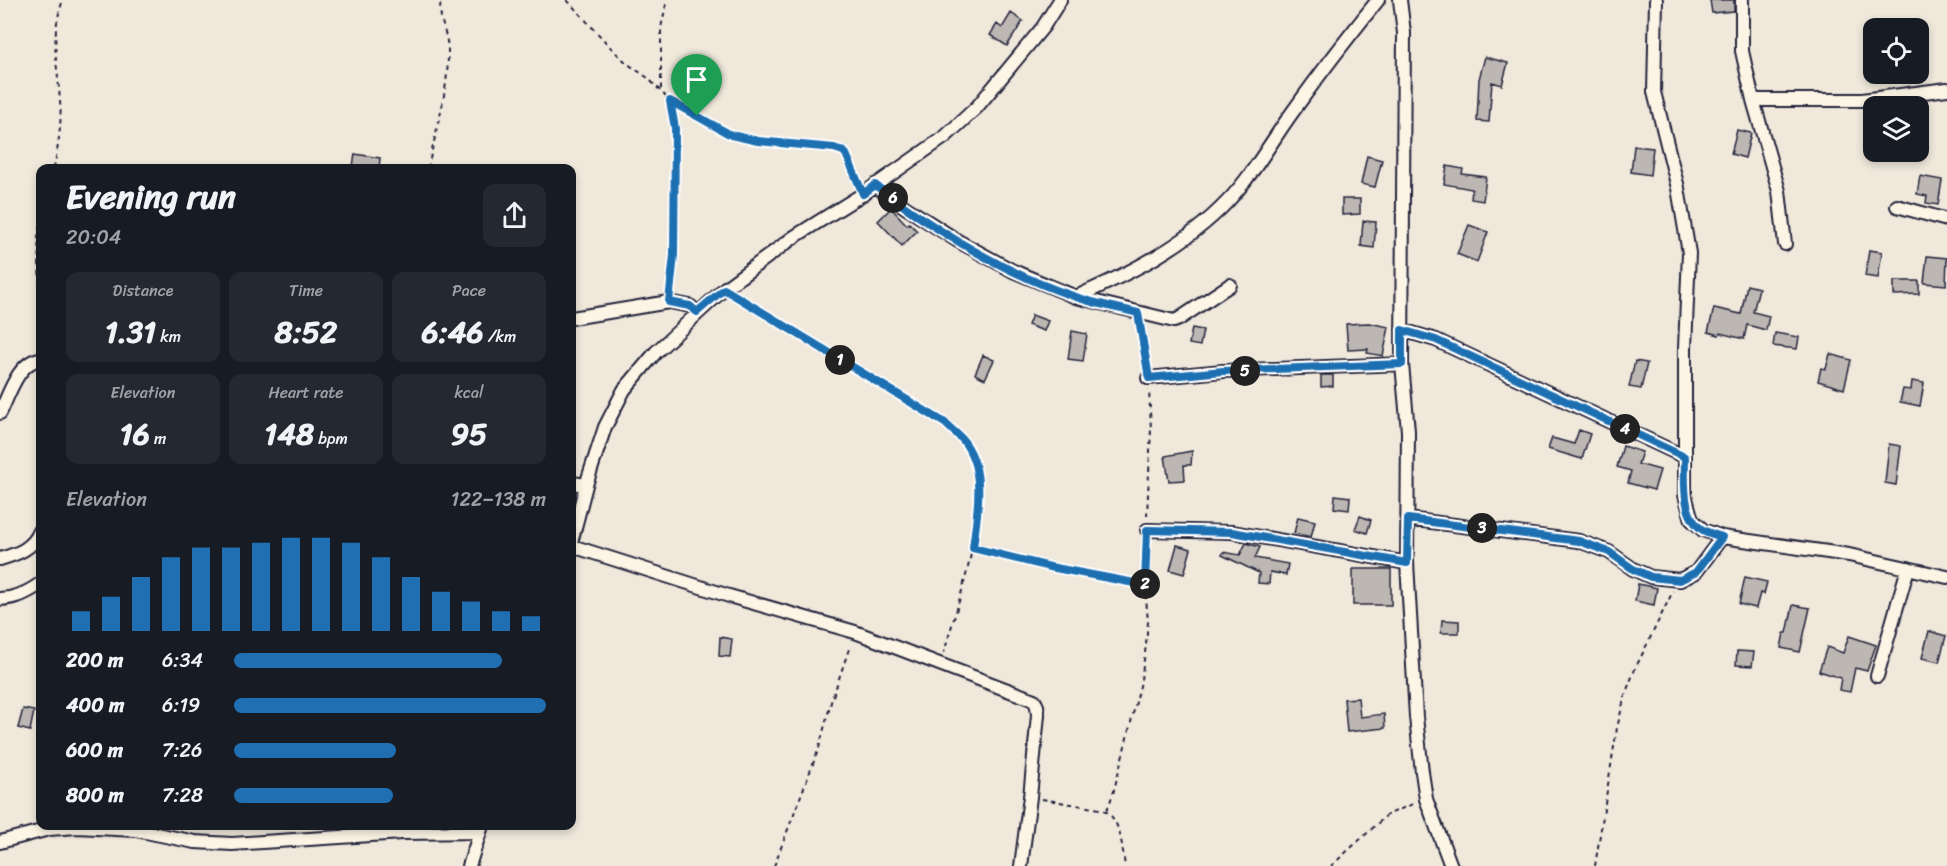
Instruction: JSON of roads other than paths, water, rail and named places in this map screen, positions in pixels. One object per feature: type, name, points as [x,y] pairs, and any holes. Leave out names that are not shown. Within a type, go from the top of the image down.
[{"type":"street","points":[[576,523],[605,427],[624,390],[656,352],[724,289],[794,237],[863,194],[946,136],[978,106],[1043,27],[1060,0]]},
{"type":"street","points":[[1076,297],[1126,275],[1178,243],[1227,202],[1377,0]]},
{"type":"street","points":[[1400,0],[1404,33],[1402,364],[1408,431],[1407,563],[1416,717],[1426,799],[1451,866]]},
{"type":"street","points":[[1656,0],[1654,92],[1678,188],[1689,253],[1685,348],[1685,495],[1692,520],[1703,530],[1722,537],[1849,555],[1947,577]]},
{"type":"street","points":[[1742,0],[1742,51],[1753,100],[1779,191],[1785,244]]},
{"type":"street","points":[[1753,100],[1862,99],[1947,90]]},
{"type":"street","points":[[875,185],[958,242],[1013,272],[1076,297],[1174,321],[1230,285]]},
{"type":"street","points":[[1897,206],[1947,220]]},
{"type":"street","points":[[576,317],[669,302],[690,306],[697,312]]},
{"type":"street","points":[[1402,330],[1436,340],[1685,457]]},
{"type":"street","points":[[0,413],[22,370],[32,360],[36,360]]},
{"type":"street","points":[[1149,378],[1223,371],[1402,364]]},
{"type":"street","points":[[576,483],[586,484]]},
{"type":"street","points":[[1408,519],[1579,541],[1609,552],[1633,569],[1651,577],[1680,580],[1696,572],[1722,537]]},
{"type":"street","points":[[1147,530],[1232,532],[1407,563]]},
{"type":"street","points":[[0,559],[21,552],[31,546],[36,538]]},
{"type":"street","points":[[576,547],[740,599],[855,632],[1034,700],[1038,715],[1021,866]]},
{"type":"street","points":[[1877,676],[1908,568]]},
{"type":"street","points":[[0,598],[14,598],[36,587]]},
{"type":"street","points":[[0,842],[45,830]]},
{"type":"street","points":[[136,830],[195,842],[232,844],[461,830]]},
{"type":"street","points":[[469,866],[481,830]]}]
